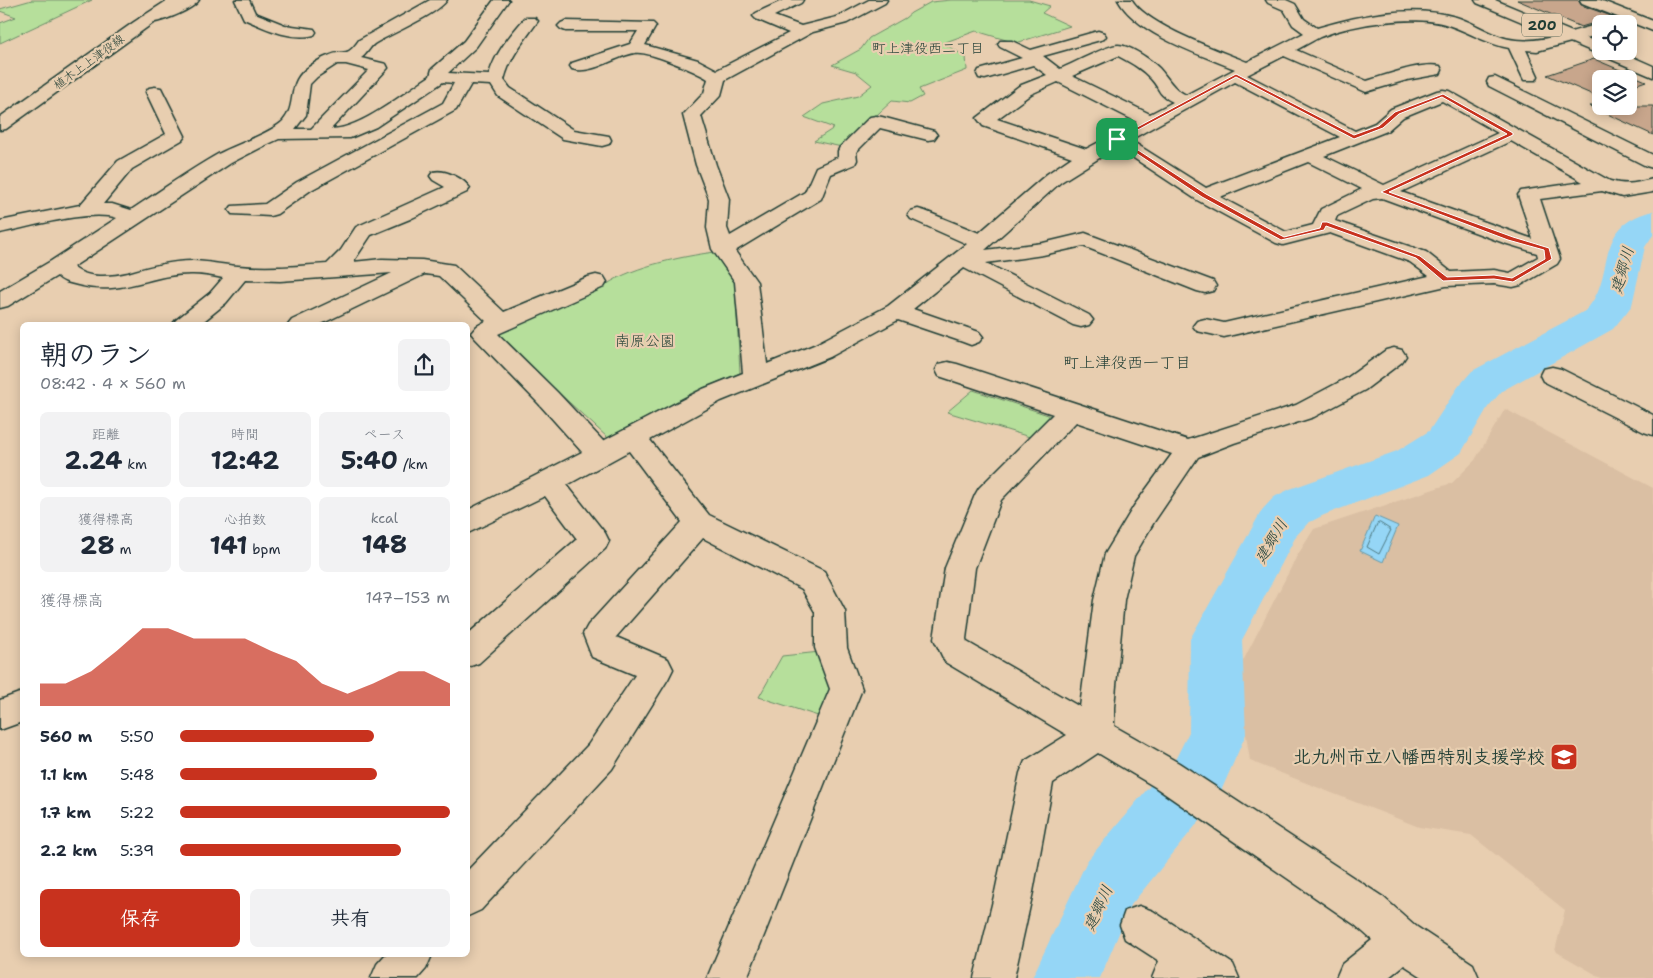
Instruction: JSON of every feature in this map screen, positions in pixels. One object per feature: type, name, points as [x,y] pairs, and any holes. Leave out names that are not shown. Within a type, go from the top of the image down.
[{"type":"main road","name":"植木上上津役線","points":[[0,125],[146,20],[178,0]]},
{"type":"main road","points":[[146,20],[170,12],[192,0]]},
{"type":"main road","points":[[242,0],[249,16],[282,28],[308,32]]},
{"type":"main road","points":[[347,59],[361,51],[366,42],[440,0]]},
{"type":"main road","points":[[438,78],[438,73],[470,44],[502,0]]},
{"type":"main road","points":[[796,0],[761,16],[802,32]]},
{"type":"main road","points":[[756,377],[746,282],[723,249],[718,228],[719,199],[706,165],[692,115],[712,96],[717,77],[802,32],[842,20],[879,0]]},
{"type":"main road","points":[[1125,0],[1131,12],[1242,72],[1354,137]]},
{"type":"main road","points":[[1273,0],[1290,7],[1298,22],[1315,34]]},
{"type":"main road","name":"200","points":[[1482,0],[1592,46]]},
{"type":"main road","points":[[1587,0],[1626,15]]},
{"type":"main road","points":[[1397,4],[1419,15]]},
{"type":"main road","points":[[1637,19],[1653,12]]},
{"type":"main road","points":[[470,521],[549,482],[632,436],[712,396],[822,351],[896,311],[962,258],[1054,178],[1087,156],[1315,34],[1354,22],[1419,15],[1452,20],[1496,41],[1515,45],[1537,46],[1592,32]]},
{"type":"main road","points":[[1637,19],[1653,26]]},
{"type":"main road","points":[[530,21],[519,33],[498,68],[496,80],[504,92],[569,135],[602,140]]},
{"type":"main road","points":[[566,26],[652,23],[636,47]]},
{"type":"main road","points":[[985,74],[1009,68],[1032,57],[1098,36]]},
{"type":"main road","points":[[1006,44],[1032,57],[1058,75],[1151,122]]},
{"type":"main road","points":[[1515,45],[1530,76]]},
{"type":"main road","points":[[578,66],[636,47],[692,63],[717,77]]},
{"type":"main road","points":[[1087,156],[990,122],[986,118],[1024,90],[1118,50],[1144,63],[1160,79],[1167,92],[1187,103]]},
{"type":"main road","points":[[1284,50],[1366,87],[1404,75],[1434,70]]},
{"type":"main road","points":[[0,301],[59,266],[224,159],[276,134],[288,126],[298,114],[302,83],[311,73],[334,59],[347,59],[380,68],[316,134]]},
{"type":"main road","points":[[1626,60],[1653,72]]},
{"type":"main road","points":[[276,134],[344,134],[370,124],[438,78],[496,80]]},
{"type":"main road","points":[[239,210],[270,210],[304,186],[450,106],[465,79]]},
{"type":"main road","points":[[1496,82],[1653,162]]},
{"type":"main road","points":[[87,210],[125,165],[176,136],[155,92]]},
{"type":"main road","points":[[1204,196],[1381,127],[1397,113],[1443,96],[1603,185],[1622,191],[1642,189],[1653,185]]},
{"type":"main road","points":[[723,249],[814,195],[823,171],[848,160],[847,151],[876,121],[928,134]]},
{"type":"main road","points":[[1117,139],[1204,196],[1283,239],[1322,229],[1328,213],[1369,193],[1384,192],[1511,134]]},
{"type":"main road","points":[[1308,155],[1384,192],[1547,249]]},
{"type":"main road","points":[[330,172],[350,180]]},
{"type":"main road","points":[[332,271],[349,254],[363,231],[411,220],[460,188],[440,176]]},
{"type":"main road","points":[[1205,326],[1224,330],[1446,279],[1494,277],[1513,280],[1548,259],[1547,249],[1528,195],[1603,185]]},
{"type":"main road","points":[[0,227],[87,210],[112,210],[133,217]]},
{"type":"main road","points":[[918,215],[981,242]]},
{"type":"main road","points":[[1324,224],[1418,257],[1446,279]]},
{"type":"main road","points":[[962,258],[1043,249],[1085,239],[1205,286]]},
{"type":"main road","points":[[962,258],[1081,320]]},
{"type":"main road","points":[[59,266],[70,276],[93,282],[117,282],[152,273],[192,267],[239,273],[280,274],[382,266],[446,270],[484,331],[599,454]]},
{"type":"main road","points":[[306,322],[422,267]]},
{"type":"main road","points":[[188,322],[218,298],[239,273]]},
{"type":"main road","points":[[484,331],[596,282]]},
{"type":"main road","points":[[896,311],[971,337]]},
{"type":"main road","points":[[1096,735],[1097,706],[1109,600],[1120,554],[1144,514],[1189,450],[1225,436],[1305,411],[1356,384],[1394,356]]},
{"type":"main road","points":[[948,370],[1189,450]]},
{"type":"main road","points":[[1552,375],[1653,426]]},
{"type":"main road","points":[[1070,412],[989,495],[960,568],[950,639],[956,652],[1174,779],[1369,911],[1403,941],[1459,978]]},
{"type":"main road","points":[[632,436],[699,523],[813,580],[830,611],[831,648],[846,689],[727,978]]},
{"type":"main road","points":[[470,651],[595,541],[549,482]]},
{"type":"main road","points":[[470,895],[600,757],[657,669],[603,647],[598,634],[699,523]]},
{"type":"main road","points":[[0,715],[20,708]]},
{"type":"main road","points":[[994,978],[1014,892],[1037,773],[1096,735]]},
{"type":"main road","points":[[1139,925],[1177,966],[1219,978]]},
{"type":"main road","points":[[1356,978],[1403,941]]},
{"type":"main road","points":[[390,978],[410,957]]},
{"type":"shaded area","name":"北九州市立八幡西特別支援学校","points":[[1505,409],[1653,488],[1653,978],[1602,978],[1555,951],[1565,910],[1471,835],[1419,827],[1250,761],[1238,681],[1242,663],[1297,556],[1314,529],[1452,483],[1475,460]]},
{"type":"green space","points":[[32,0],[92,0],[0,43],[0,23],[16,17],[0,11],[0,9]]},
{"type":"green space","points":[[951,0],[1029,0],[1050,6],[1042,13],[1070,26],[1016,43],[976,31],[943,43],[966,57],[967,70],[919,89],[923,96],[910,103],[892,101],[842,147],[814,141],[834,128],[804,117],[823,104],[858,96],[872,85],[856,72],[832,65],[861,49],[869,38],[931,2]]},
{"type":"green space","name":"南原公園","points":[[715,252],[735,280],[740,373],[696,391],[608,438],[496,335],[503,328],[601,289],[624,275],[639,269],[671,260]]},
{"type":"green space","points":[[973,390],[1054,417],[1033,438],[947,412]]},
{"type":"green space","points":[[820,652],[835,687],[821,717],[759,697],[782,656]]},
{"type":"water","points":[[1375,516],[1398,526],[1383,562],[1360,551]]},
{"type":"building","points":[[1517,0],[1578,0],[1581,5],[1608,15],[1592,15],[1592,24],[1581,27]]},
{"type":"building","points":[[1592,60],[1620,70],[1592,70],[1592,94],[1547,75]]},
{"type":"building","points":[[1637,77],[1646,81],[1637,84]]},
{"type":"building","points":[[1637,106],[1653,106],[1653,135],[1610,115],[1637,115]]},
{"type":"waterway","name":"建郷川","points":[[1066,978],[1109,883],[1169,809],[1197,778],[1217,734],[1216,639],[1279,523],[1291,510],[1307,502],[1413,463],[1445,442],[1473,397],[1487,381],[1599,320],[1613,305],[1627,247],[1635,232],[1645,224],[1653,221]]},
{"type":"place","name":"北九州市立八幡西特別支援学校","points":[[1564,757]]},
{"type":"district","name":"町上津役西二丁目","points":[[928,48]]},
{"type":"district","name":"町上津役西一丁目","points":[[1127,362]]},
{"type":"route","points":[[1236,76],[1354,137],[1381,127],[1397,113],[1443,96],[1511,134],[1384,192],[1547,249],[1548,259],[1513,280],[1494,277],[1446,279],[1418,257],[1324,224],[1322,229],[1283,239],[1204,196],[1117,139],[1236,76]]}]
